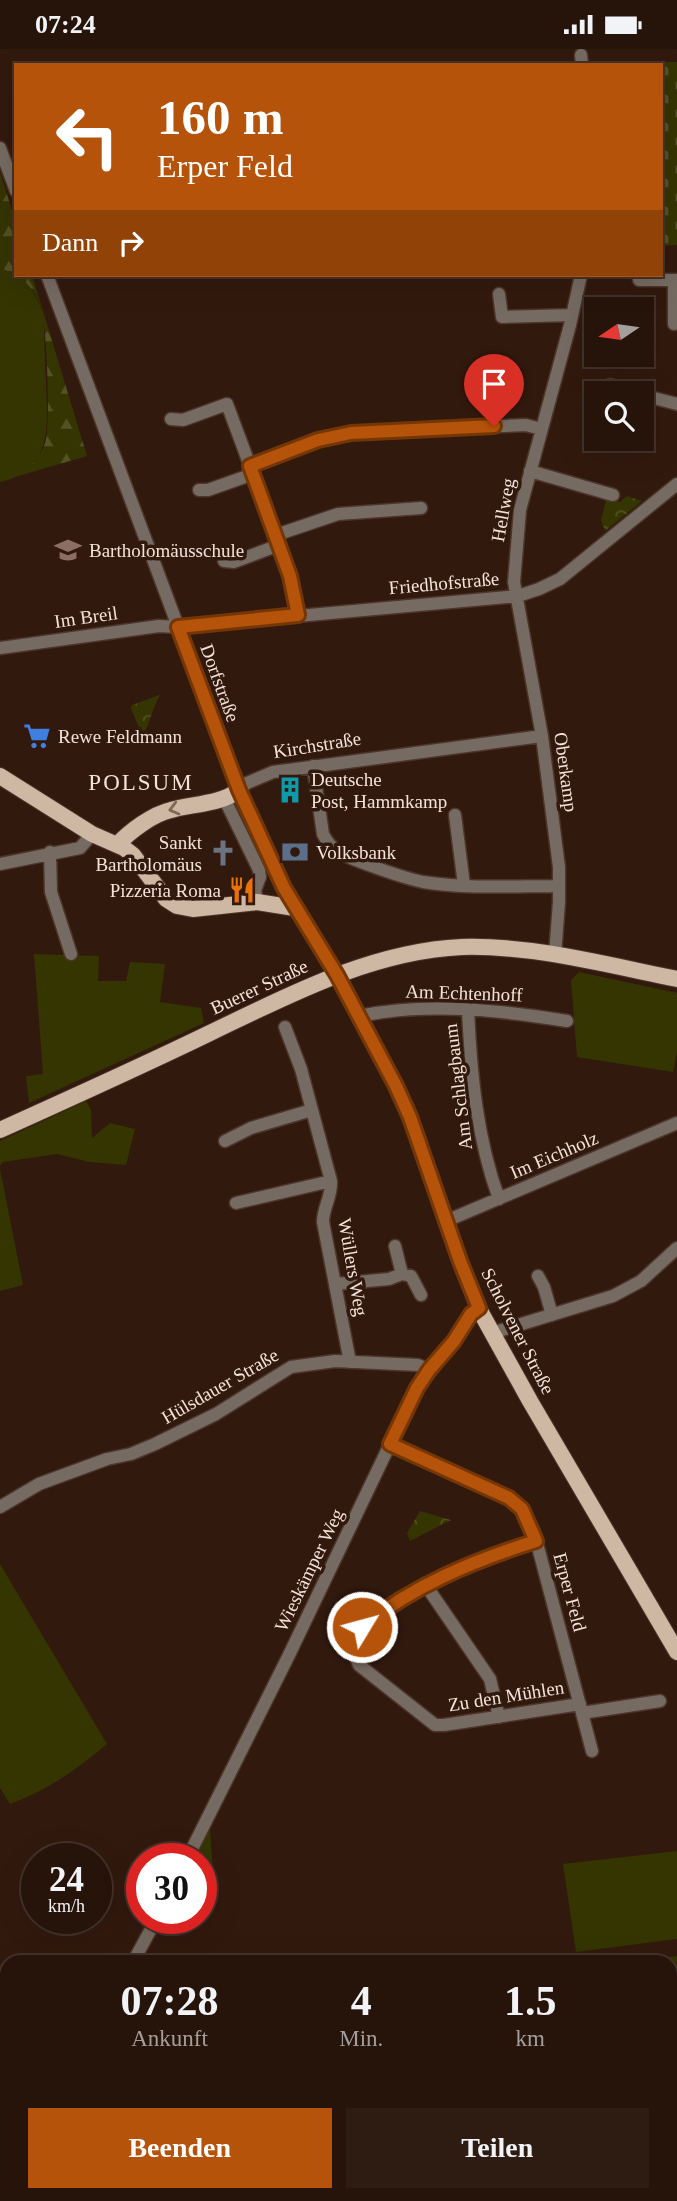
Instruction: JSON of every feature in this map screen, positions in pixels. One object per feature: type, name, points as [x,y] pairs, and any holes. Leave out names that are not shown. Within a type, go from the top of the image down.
[{"type":"main road","points":[[0,776],[92,834],[133,855],[166,899],[177,906],[193,909],[257,902],[295,908]]},
{"type":"main road","name":"Kirchstraße","points":[[117,845],[159,814],[224,798],[239,790]]},
{"type":"main road","name":"Dorfstraße","points":[[239,790],[284,888],[337,975]]},
{"type":"main road","name":"Buerer Straße","points":[[0,1130],[312,984],[388,960],[459,947],[512,949],[677,979]]},
{"type":"main road","name":"Scholvener Straße","points":[[337,975],[410,1117],[479,1308],[677,1652]]},
{"type":"street","points":[[0,148],[14,186]]},
{"type":"street","name":"Dorfstraße","points":[[48,277],[239,790]]},
{"type":"street","name":"Hellweg","points":[[518,596],[514,582],[517,529],[581,277]]},
{"type":"street","points":[[639,280],[676,280],[674,324]]},
{"type":"street","points":[[499,294],[502,317],[572,315]]},
{"type":"street","points":[[654,398],[677,404]]},
{"type":"street","points":[[172,419],[183,420],[227,404],[293,586],[298,615]]},
{"type":"street","points":[[199,490],[208,490],[318,440],[351,433],[526,425],[541,429]]},
{"type":"street","name":"Hellweg","points":[[530,471],[613,495]]},
{"type":"street","name":"Friedhofstraße","points":[[178,627],[518,596],[559,579],[677,484]]},
{"type":"street","points":[[224,562],[234,562],[338,514],[421,508]]},
{"type":"street","name":"Oberkamp","points":[[518,596],[542,736],[559,886],[555,955]]},
{"type":"street","name":"Im Breil","points":[[0,648],[159,626],[178,627]]},
{"type":"street","name":"Kirchstraße","points":[[239,790],[247,783],[273,772],[542,736]]},
{"type":"street","points":[[313,766],[323,834],[328,844],[337,852],[406,878],[464,885],[559,886]]},
{"type":"street","points":[[224,798],[258,870],[260,877],[256,882],[257,902]]},
{"type":"street","points":[[455,815],[464,885]]},
{"type":"street","points":[[0,865],[50,852],[80,848],[92,834]]},
{"type":"street","points":[[50,852],[51,893],[71,954]]},
{"type":"street","name":"Am Echtenhoff","points":[[359,1016],[421,1007],[529,1015],[567,1021]]},
{"type":"street","name":"Am Schlagbaum","points":[[468,1010],[482,1145],[499,1199]]},
{"type":"street","name":"Wüllers Weg","points":[[285,1027],[298,1059],[331,1181],[332,1192],[324,1209],[323,1222],[350,1361]]},
{"type":"street","points":[[225,1141],[251,1128],[312,1110]]},
{"type":"street","name":"Im Eichholz","points":[[446,1221],[677,1123]]},
{"type":"street","points":[[236,1203],[331,1181]]},
{"type":"street","points":[[396,1247],[402,1274]]},
{"type":"street","points":[[492,1333],[624,1291],[655,1269],[677,1248]]},
{"type":"street","points":[[336,1284],[389,1279],[402,1274],[411,1276],[421,1295]]},
{"type":"street","points":[[538,1276],[552,1315]]},
{"type":"street","name":"Wieskämper Weg","points":[[195,1843],[417,1388],[454,1341],[471,1314],[479,1308]]},
{"type":"street","name":"Hülsdauer Straße","points":[[0,1507],[39,1484],[155,1444],[216,1414],[290,1367],[350,1361],[418,1365],[429,1370]]},
{"type":"street","name":"Erper Feld","points":[[390,1444],[509,1498],[522,1509],[536,1541],[592,1751]]},
{"type":"street","name":"Zu den Mühlen","points":[[536,1541],[483,1557],[425,1584],[384,1609],[362,1627],[354,1643],[354,1655],[359,1665],[435,1725],[581,1709]]},
{"type":"street","points":[[425,1584],[490,1679],[499,1717]]},
{"type":"street","points":[[581,1709],[660,1701]]},
{"type":"street","points":[[137,1955],[148,1934]]},
{"type":"green space","points":[[677,62],[677,245],[663,246],[663,63],[587,63]]},
{"type":"green space","points":[[0,172],[14,217],[14,273],[0,268]]},
{"type":"green space","points":[[0,268],[14,274],[14,277],[19,277],[29,286],[44,318],[47,416],[43,445],[38,458],[17,477],[0,482]]},
{"type":"green space","points":[[19,277],[33,277],[87,456],[18,476],[34,462],[45,443],[47,433],[45,331],[40,304]]},
{"type":"green space","points":[[627,496],[642,501],[605,531],[601,520],[607,497],[620,502]]},
{"type":"green space","points":[[160,695],[155,705],[143,738],[132,705]]},
{"type":"green space","points":[[34,954],[99,956],[98,981],[126,981],[130,962],[165,964],[160,1002],[201,1008],[204,1023],[29,1103],[26,1076],[43,1074]]},
{"type":"green space","points":[[579,972],[677,993],[677,1051],[673,1072],[577,1057],[571,980]]},
{"type":"green space","points":[[86,1101],[91,1110],[92,1138],[110,1123],[135,1129],[126,1165],[89,1162],[57,1154],[3,1162],[0,1166],[0,1141]]},
{"type":"green space","points":[[0,1169],[23,1285],[0,1291]]},
{"type":"green space","points":[[420,1511],[451,1520],[410,1541],[407,1533]]},
{"type":"green space","points":[[0,1564],[107,1744],[61,1779],[10,1804],[0,1788]]},
{"type":"green space","points":[[210,1828],[211,1843],[202,1843]]},
{"type":"green space","points":[[677,1851],[677,1939],[576,1952],[563,1864]]},
{"type":"place","name":"Bartholomäusschule","points":[[68,550]]},
{"type":"place","name":"Rewe Feldmann","points":[[37,736]]},
{"type":"place","name":"Deutsche Post, Hammkamp","points":[[290,790]]},
{"type":"place","name":"Volksbank","points":[[295,852]]},
{"type":"place","name":"Sankt Bartholomäus","points":[[223,853]]},
{"type":"place","name":"Pizzeria Roma","points":[[242,890]]},
{"type":"district","name":"POLSUM","points":[[141,782]]},
{"type":"route","points":[[362,1627],[384,1609],[425,1584],[483,1557],[536,1541],[522,1509],[509,1498],[390,1444],[417,1388],[454,1341],[471,1314],[479,1308],[410,1117],[337,975],[284,888],[239,790],[178,627],[298,615],[290,576],[250,466],[318,440],[351,433],[494,426]]}]
